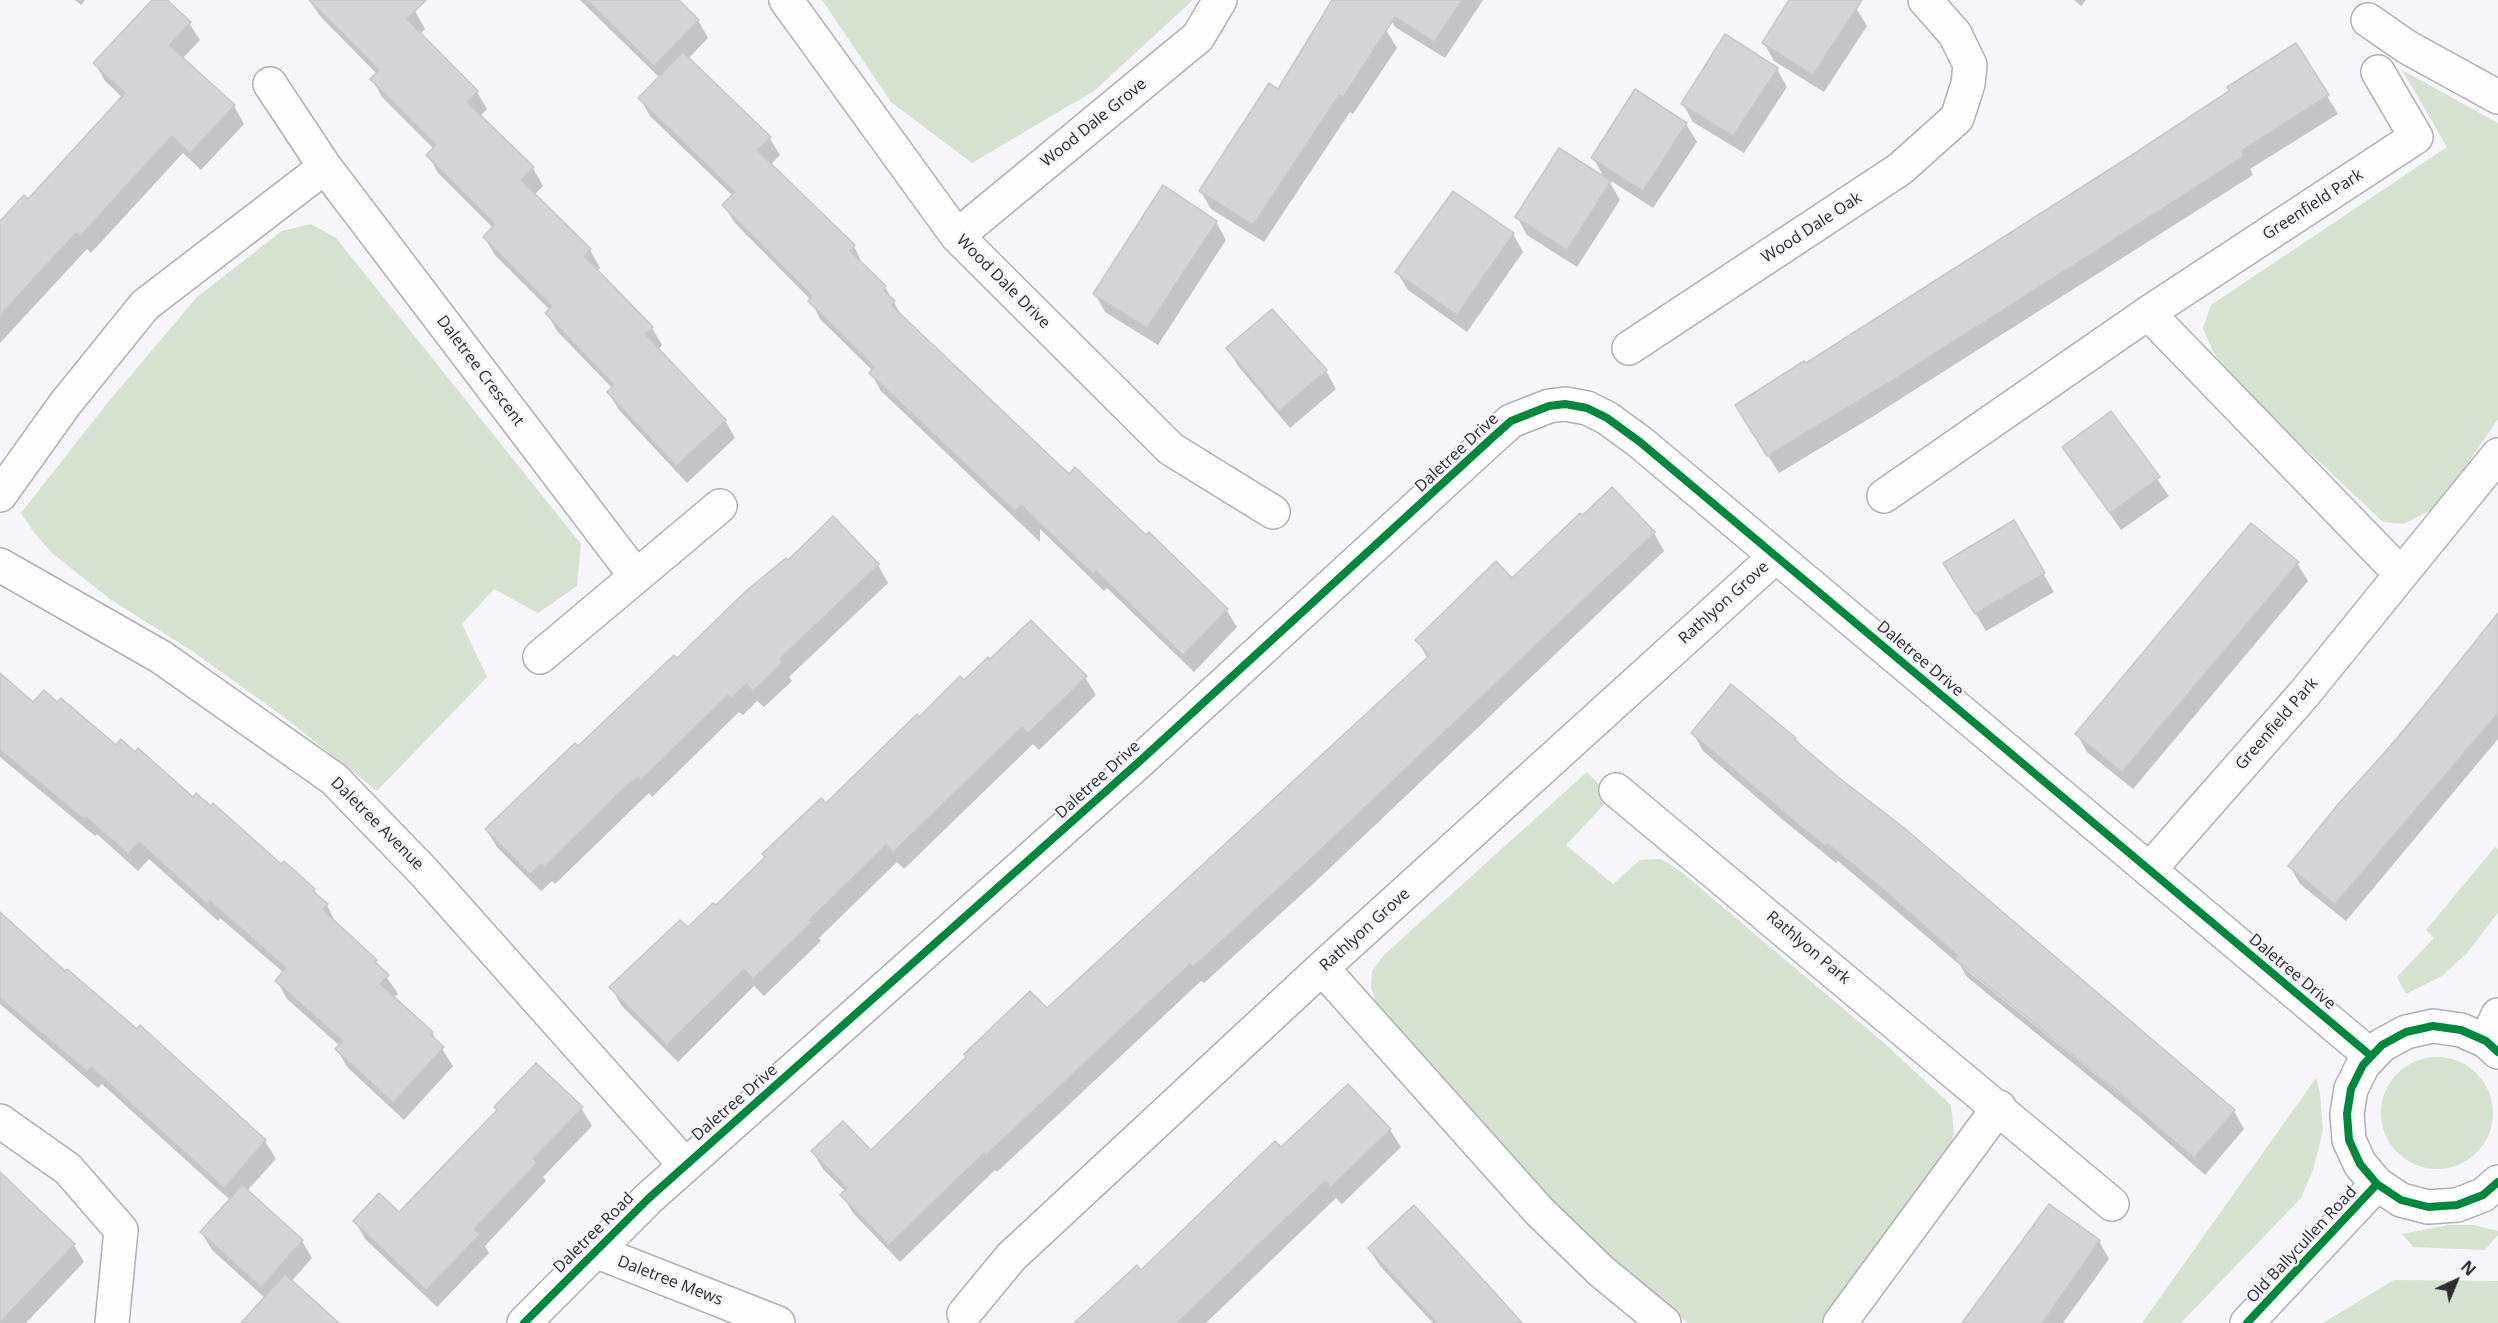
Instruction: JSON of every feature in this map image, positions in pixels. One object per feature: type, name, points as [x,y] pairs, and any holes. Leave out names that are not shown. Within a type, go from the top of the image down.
[{"type":"street","name":"Wood Dale Drive","points":[[786,0],[957,236],[1170,449],[1273,512]]},
{"type":"street","name":"Wood Dale Grove","points":[[957,236],[1198,37],[1220,0]]},
{"type":"street","name":"Wood Dale Oak","points":[[1629,348],[1900,170],[1957,118],[1968,84],[1970,65],[1955,34],[1925,0]]},
{"type":"street","points":[[2368,20],[2407,47],[2498,97]]},
{"type":"street","name":"Greenfield Park","points":[[1884,496],[2148,313],[2416,137],[2378,72]]},
{"type":"street","name":"Daletree Crescent","points":[[270,84],[325,167],[635,575]]},
{"type":"street","points":[[0,495],[65,404],[145,305],[325,167]]},
{"type":"street","points":[[2148,313],[2400,573]]},
{"type":"street","name":"Daletree Drive","points":[[685,1165],[1141,760],[1511,422],[1530,412],[1565,405],[1587,408],[1608,418],[1776,556],[2371,1056]]},
{"type":"street","name":"Greenfield Park","points":[[2149,870],[2304,694],[2498,455]]},
{"type":"street","points":[[540,657],[720,506]]},
{"type":"street","name":"Rathlyon Grove","points":[[964,1314],[1011,1257],[1322,968],[1776,556]]},
{"type":"street","name":"Daletree Avenue","points":[[0,565],[162,657],[334,779],[424,872],[685,1165]]},
{"type":"street","name":"Rathlyon Park","points":[[1616,790],[1999,1107],[2112,1204]]},
{"type":"street","points":[[1322,968],[1539,1211],[1601,1272],[1664,1323]]},
{"type":"street","points":[[2494,1036],[2433,1026],[2406,1032],[2382,1045],[2362,1065],[2351,1089],[2347,1114],[2349,1140],[2360,1164],[2377,1184],[2401,1200],[2428,1207],[2457,1205],[2483,1195],[2498,1182]]},
{"type":"street","points":[[1840,1323],[1999,1107]]},
{"type":"street","points":[[0,1121],[68,1168],[121,1230],[112,1323]]},
{"type":"street","name":"Daletree Road","points":[[524,1323],[685,1165]]},
{"type":"street","name":"Old Ballycullen Road","points":[[2247,1323],[2377,1184]]},
{"type":"street","name":"Daletree Mews","points":[[595,1251],[778,1323]]},
{"type":"green space","points":[[822,0],[1193,0],[1094,91],[972,163],[891,102]]},
{"type":"green space","points":[[2402,70],[2498,123],[2498,419],[2460,475],[2430,511],[2403,524],[2383,522],[2237,384],[2213,352],[2203,328],[2211,305],[2447,147]]},
{"type":"green space","points":[[311,224],[336,238],[581,544],[577,586],[538,613],[494,589],[462,624],[487,677],[377,791],[284,717],[192,651],[110,599],[53,554],[21,513],[109,401],[197,297],[282,231]]},
{"type":"green space","points":[[1587,772],[1611,797],[1566,845],[1613,884],[1640,860],[1661,859],[1679,870],[1884,1043],[1951,1105],[1954,1134],[1943,1163],[1823,1323],[1688,1323],[1566,1216],[1377,1007],[1371,987],[1372,971],[1384,955]]},
{"type":"green space","points":[[2495,847],[2498,849],[2498,913],[2467,953],[2442,976],[2406,994],[2397,977],[2434,938],[2426,930]]},
{"type":"green space","points":[[2437,1057],[2458,1061],[2477,1073],[2489,1092],[2493,1113],[2489,1134],[2477,1153],[2458,1165],[2437,1169],[2416,1165],[2397,1153],[2385,1134],[2381,1113],[2385,1092],[2397,1073],[2416,1061]]},
{"type":"green space","points":[[2316,1078],[2320,1093],[2323,1130],[2313,1170],[2301,1198],[2181,1323],[2142,1323]]},
{"type":"green space","points":[[2448,1225],[2473,1225],[2498,1231],[2498,1235],[2485,1250],[2413,1247],[2402,1234]]},
{"type":"green space","points":[[2394,1280],[2498,1281],[2498,1323],[2323,1323]]},
{"type":"building","points":[[152,0],[167,0],[191,22],[169,45],[235,105],[190,153],[172,136],[80,236],[76,233],[0,315],[0,221],[24,195],[28,199],[125,93],[93,63]]},
{"type":"building","points":[[309,0],[426,0],[407,19],[478,91],[467,102],[534,167],[521,180],[591,249],[584,256],[653,327],[645,334],[726,420],[676,466],[607,392],[614,385],[545,313],[552,306],[483,237],[495,224],[426,155],[436,145],[370,79],[379,70]]},
{"type":"building","points":[[587,0],[679,0],[699,20],[654,66]]},
{"type":"building","points":[[1332,0],[1462,0],[1434,42],[1395,17],[1343,97],[1339,95],[1253,225],[1199,191],[1269,83],[1278,89]]},
{"type":"building","points":[[1789,0],[1862,0],[1813,75],[1762,43]]},
{"type":"building","points":[[1725,34],[1778,68],[1733,136],[1681,104]]},
{"type":"building","points":[[2296,43],[2329,95],[2241,151],[2244,156],[2162,209],[1896,378],[1767,456],[1735,405],[1804,361],[1806,363],[2129,157],[2229,91],[2227,87]]},
{"type":"building","points":[[683,52],[771,137],[757,150],[855,245],[850,251],[886,286],[883,290],[895,301],[891,305],[1069,474],[1075,467],[1146,535],[1149,532],[1228,609],[1183,655],[1096,571],[1093,574],[1021,505],[1015,511],[869,373],[874,367],[808,301],[812,296],[722,205],[735,192],[638,98]]},
{"type":"building","points":[[1635,89],[1687,123],[1643,191],[1591,158]]},
{"type":"building","points":[[1559,148],[1611,181],[1567,250],[1515,217]]},
{"type":"building","points":[[1163,185],[1217,221],[1147,328],[1093,294]]},
{"type":"building","points":[[1453,191],[1514,233],[1457,315],[1395,272]]},
{"type":"building","points":[[1272,309],[1327,370],[1279,411],[1226,348]]},
{"type":"building","points":[[2111,411],[2160,477],[2110,513],[2062,447]]},
{"type":"building","points":[[1612,487],[1655,532],[1302,867],[1193,967],[1190,964],[986,1155],[984,1153],[889,1245],[840,1195],[847,1188],[811,1151],[843,1121],[871,1150],[966,1057],[964,1054],[1030,991],[1047,1008],[1430,655],[1415,640],[1496,561],[1512,578],[1580,513],[1583,515]]},
{"type":"building","points":[[833,516],[879,564],[780,659],[783,662],[753,691],[746,684],[732,698],[728,695],[641,780],[638,777],[627,785],[544,867],[541,864],[530,874],[485,829],[575,743],[578,746],[674,655],[677,658],[746,591],[786,558],[788,560]]},
{"type":"building","points":[[2014,520],[2045,573],[1975,614],[1943,563]]},
{"type":"building","points":[[2251,523],[2299,562],[2122,772],[2075,734]]},
{"type":"building","points":[[2498,613],[2498,713],[2335,904],[2288,866],[2340,802],[2403,732]]},
{"type":"building","points":[[1031,620],[1087,676],[1028,733],[1022,727],[893,852],[886,845],[809,920],[812,922],[753,979],[744,969],[667,1045],[609,987],[680,920],[688,927],[713,903],[716,905],[765,857],[762,854],[821,798],[826,803],[917,714],[919,717],[960,676],[964,680],[988,657],[990,659]]},
{"type":"building","points":[[0,673],[33,702],[44,690],[57,702],[61,698],[116,745],[121,739],[135,752],[138,748],[193,797],[196,793],[211,806],[213,803],[281,864],[284,861],[315,889],[313,891],[328,904],[323,910],[377,960],[375,962],[389,975],[380,984],[433,1032],[431,1035],[444,1047],[393,1103],[335,1049],[343,1041],[275,981],[286,968],[210,901],[207,904],[139,842],[128,854],[86,817],[84,819],[0,750]]},
{"type":"building","points":[[1731,684],[1796,738],[1795,740],[1838,777],[1903,827],[2235,1110],[2194,1158],[2131,1102],[1955,959],[1958,956],[1891,896],[1828,844],[1825,846],[1799,825],[1691,733]]},
{"type":"building","points":[[0,912],[65,971],[67,969],[137,1029],[140,1025],[266,1140],[224,1188],[91,1067],[87,1071],[0,998]]},
{"type":"building","points":[[536,1063],[583,1107],[533,1159],[537,1163],[474,1229],[480,1234],[426,1290],[353,1221],[379,1193],[399,1212],[497,1110],[494,1107]]},
{"type":"building","points":[[1348,1084],[1391,1129],[1331,1187],[1325,1181],[1177,1323],[1074,1323],[1137,1265],[1141,1270],[1275,1141],[1281,1147]]},
{"type":"building","points":[[0,1172],[75,1244],[0,1322]]},
{"type":"building","points":[[242,1185],[303,1240],[261,1287],[200,1232]]},
{"type":"building","points":[[2049,1204],[2100,1240],[2042,1323],[1962,1323]]},
{"type":"building","points":[[1414,1205],[1522,1323],[1437,1323],[1368,1248]]},
{"type":"building","points":[[285,1274],[339,1323],[241,1323]]},
{"type":"cycle path","points":[[524,1323],[649,1198],[1141,760],[1511,421],[1549,406],[1565,404],[1587,408],[1607,418],[1640,442],[2371,1056]]},
{"type":"cycle path","points":[[2498,1052],[2486,1041],[2461,1030],[2433,1026],[2406,1032],[2382,1045],[2363,1065],[2351,1089],[2347,1114],[2349,1140],[2360,1164],[2377,1184],[2401,1200],[2428,1207],[2457,1205],[2483,1195],[2498,1182]]},
{"type":"cycle path","points":[[2247,1323],[2377,1184]]}]
